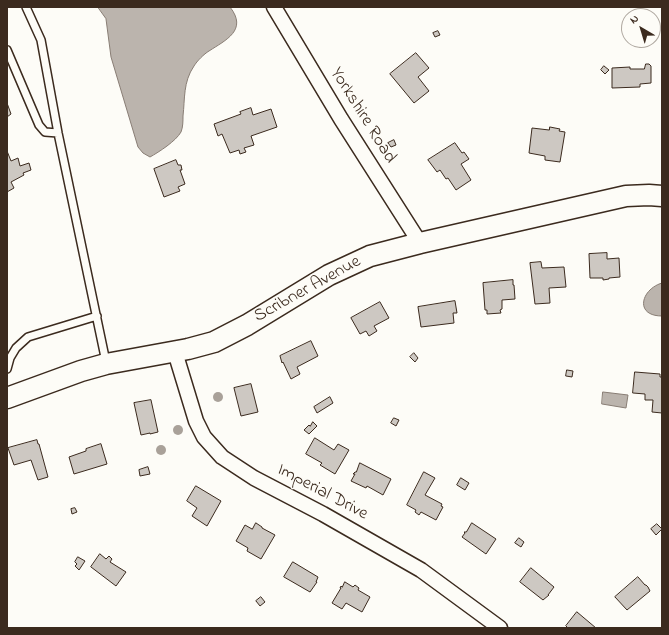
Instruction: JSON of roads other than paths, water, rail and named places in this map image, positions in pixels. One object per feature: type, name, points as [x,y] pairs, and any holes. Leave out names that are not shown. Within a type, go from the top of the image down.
[{"type":"street","name":"Yorkshire Road","points":[[274,7],[341,119],[420,243]]},
{"type":"street","name":"Scribner Avenue","points":[[7,398],[75,373],[106,364],[202,346],[227,336],[290,300],[329,275],[370,256],[420,243],[626,196],[662,196]]},
{"type":"street","name":"Imperial Drive","points":[[175,352],[196,421],[204,437],[222,457],[254,478],[323,514],[421,570],[500,628]]},
{"type":"lane","points":[[26,7],[41,40],[58,132],[106,364]]},
{"type":"lane","points":[[7,50],[39,125],[45,132],[58,132]]},
{"type":"lane","points":[[7,369],[10,358],[16,348],[28,337],[97,316]]}]
